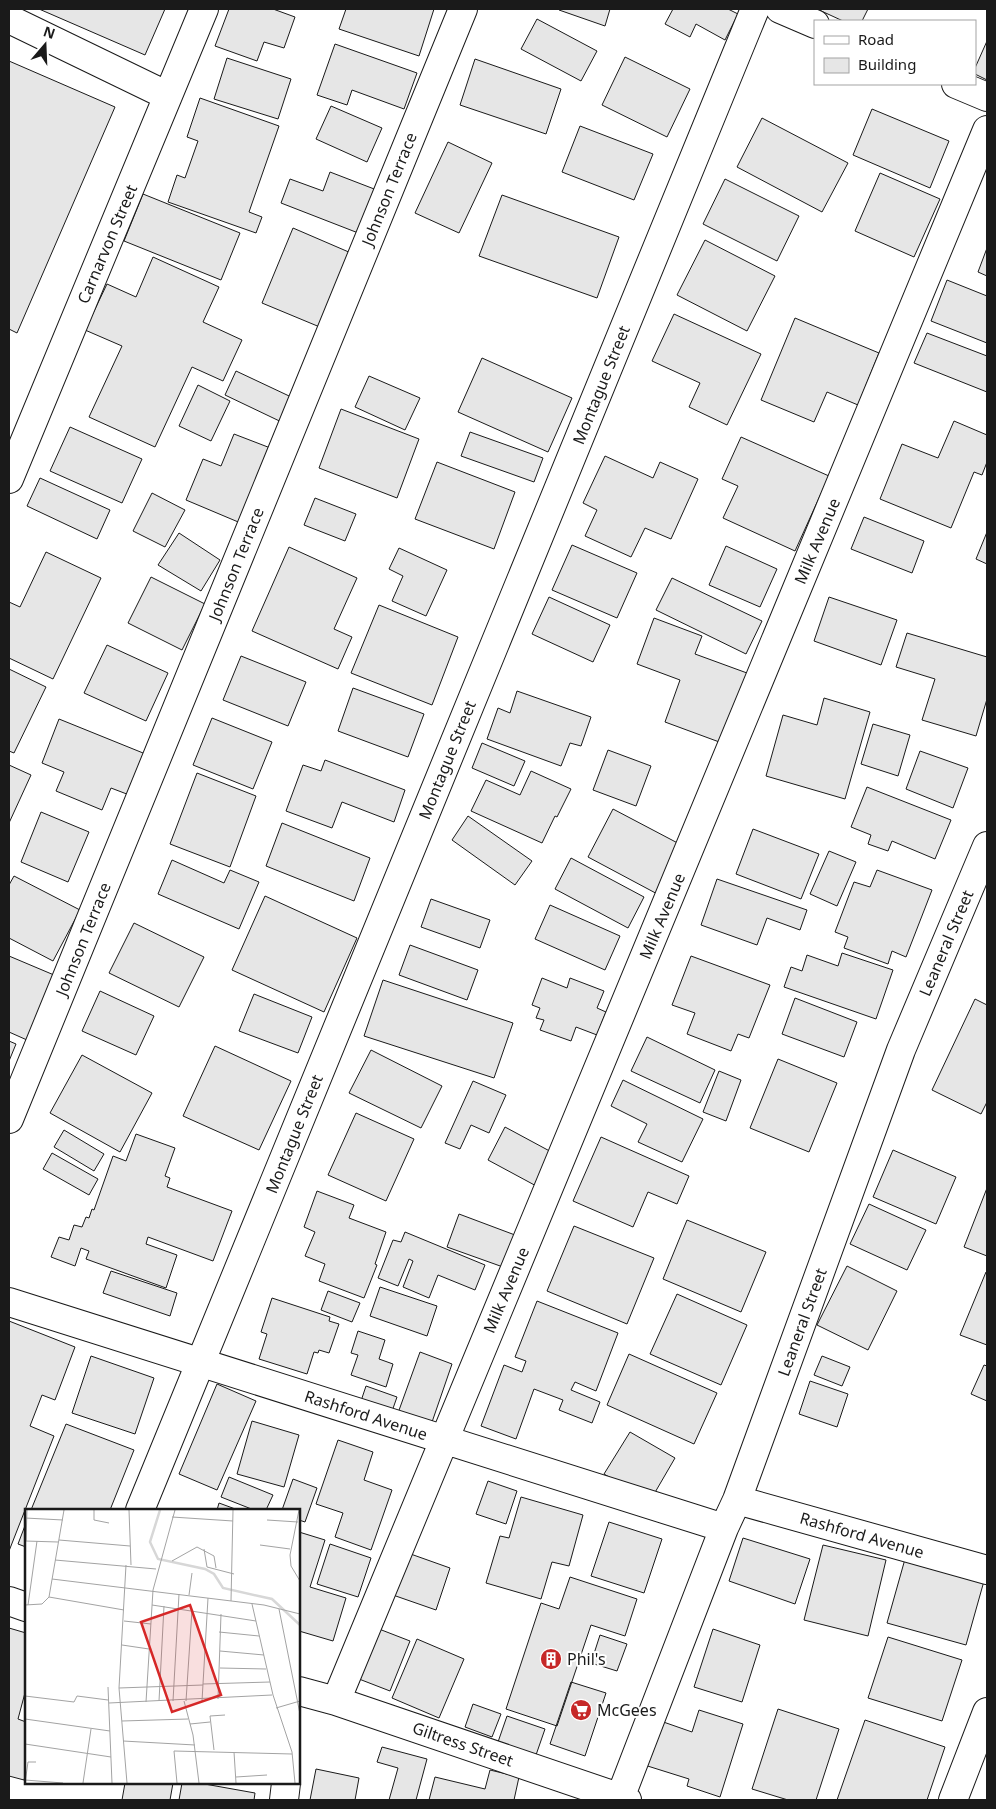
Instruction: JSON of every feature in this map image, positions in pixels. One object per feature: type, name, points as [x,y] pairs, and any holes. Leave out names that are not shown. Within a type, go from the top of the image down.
[{"type":"street","name":"Carnarvon Street","points":[[9,479],[204,9]]},
{"type":"street","name":"Johnson Terrace","points":[[9,1119],[463,9]]},
{"type":"street","name":"Montague Street","points":[[140,1509],[754,9]]},
{"type":"street","points":[[780,9],[814,24]]},
{"type":"street","points":[[9,19],[168,96]]},
{"type":"street","points":[[958,85],[987,97]]},
{"type":"street","name":"Milk Avenue","points":[[336,1701],[987,130]]},
{"type":"street","name":"Leaneral Street","points":[[623,1799],[724,1528],[737,1500],[901,1050],[987,846]]},
{"type":"street","name":"Rashford Avenue","points":[[9,1302],[724,1528]]},
{"type":"street","name":"Rashford Avenue","points":[[737,1500],[987,1570]]},
{"type":"street","points":[[9,1601],[25,1607]]},
{"type":"street","name":"Giltress Street","points":[[300,1691],[336,1701],[623,1799]]},
{"type":"street","points":[[953,1800],[987,1712]]},
{"type":"street","points":[[284,1800],[286,1784]]},
{"type":"building","points":[[39,9],[165,9],[145,55]]},
{"type":"building","points":[[229,9],[273,9],[295,17],[284,48],[264,42],[257,61],[215,46]]},
{"type":"building","points":[[346,9],[434,9],[419,56],[339,29]]},
{"type":"building","points":[[559,9],[610,9],[605,26]]},
{"type":"building","points":[[673,9],[728,9],[738,14],[725,40],[696,24],[690,37],[665,24]]},
{"type":"building","points":[[817,9],[868,9],[862,20],[841,20]]},
{"type":"building","points":[[537,19],[597,51],[581,81],[521,49]]},
{"type":"building","points":[[987,41],[987,80],[976,74],[976,66]]},
{"type":"building","points":[[335,44],[417,73],[404,109],[352,90],[347,105],[317,95]]},
{"type":"building","points":[[625,57],[690,89],[667,137],[602,105]]},
{"type":"building","points":[[227,58],[291,79],[278,119],[214,99]]},
{"type":"building","points":[[475,59],[561,89],[546,134],[460,105]]},
{"type":"building","points":[[9,61],[115,107],[17,333],[9,329]]},
{"type":"building","points":[[200,98],[279,126],[249,212],[262,217],[256,233],[168,202],[177,175],[185,178],[198,141],[187,137]]},
{"type":"building","points":[[331,106],[382,128],[367,162],[316,139]]},
{"type":"building","points":[[872,109],[949,141],[930,188],[853,155]]},
{"type":"building","points":[[762,118],[848,163],[822,212],[737,167]]},
{"type":"building","points":[[580,126],[653,154],[634,200],[562,172]]},
{"type":"building","points":[[448,142],[492,163],[459,233],[415,213]]},
{"type":"building","points":[[330,172],[382,192],[366,236],[281,203],[290,179],[323,191]]},
{"type":"building","points":[[880,173],[940,199],[914,257],[855,231]]},
{"type":"building","points":[[725,179],[799,216],[777,261],[703,224]]},
{"type":"building","points":[[143,194],[240,233],[221,280],[124,241]]},
{"type":"building","points":[[502,195],[619,237],[597,298],[479,256]]},
{"type":"building","points":[[293,228],[358,256],[327,330],[262,303]]},
{"type":"building","points":[[705,240],[775,276],[747,331],[677,295]]},
{"type":"building","points":[[987,248],[987,276],[978,272]]},
{"type":"building","points":[[153,257],[219,287],[203,322],[242,340],[223,381],[192,367],[155,447],[89,417],[122,346],[85,330],[107,284],[136,297]]},
{"type":"building","points":[[947,280],[987,296],[987,343],[931,321]]},
{"type":"building","points":[[674,314],[761,354],[727,425],[689,407],[700,383],[652,361]]},
{"type":"building","points":[[795,318],[879,353],[858,405],[827,392],[814,422],[761,400]]},
{"type":"building","points":[[927,333],[987,356],[987,392],[914,363]]},
{"type":"building","points":[[482,358],[572,398],[548,452],[458,412]]},
{"type":"building","points":[[236,371],[304,403],[292,427],[225,395]]},
{"type":"building","points":[[369,376],[420,398],[405,430],[355,407]]},
{"type":"building","points":[[198,385],[230,401],[211,441],[179,426]]},
{"type":"building","points":[[341,409],[419,439],[397,498],[319,468]]},
{"type":"building","points":[[954,421],[987,435],[987,462],[982,475],[974,472],[951,528],[880,499],[902,444],[938,458]]},
{"type":"building","points":[[70,427],[142,459],[122,503],[50,471]]},
{"type":"building","points":[[470,432],[543,458],[534,482],[461,456]]},
{"type":"building","points":[[234,434],[273,449],[243,524],[186,500],[203,459],[221,466]]},
{"type":"building","points":[[741,437],[829,476],[795,551],[723,518],[738,486],[722,479]]},
{"type":"building","points":[[605,456],[653,478],[660,462],[698,479],[671,539],[645,528],[631,557],[585,536],[597,510],[583,503]]},
{"type":"building","points":[[437,462],[515,492],[494,549],[415,519]]},
{"type":"building","points":[[40,478],[110,510],[97,539],[27,506]]},
{"type":"building","points":[[152,493],[185,510],[165,547],[133,531]]},
{"type":"building","points":[[315,498],[356,514],[345,541],[304,525]]},
{"type":"building","points":[[864,517],[924,541],[912,573],[851,549]]},
{"type":"building","points":[[987,532],[987,564],[976,559]]},
{"type":"building","points":[[179,533],[220,560],[201,591],[158,565]]},
{"type":"building","points":[[572,545],[637,573],[617,618],[552,590]]},
{"type":"building","points":[[726,546],[777,569],[760,607],[709,585]]},
{"type":"building","points":[[289,547],[357,578],[334,629],[352,637],[338,669],[252,631]]},
{"type":"building","points":[[399,548],[447,570],[426,616],[392,601],[403,576],[389,569]]},
{"type":"building","points":[[46,552],[101,578],[53,679],[9,658],[9,602],[20,607]]},
{"type":"building","points":[[151,577],[205,604],[182,650],[128,623]]},
{"type":"building","points":[[672,578],[762,621],[746,654],[656,610]]},
{"type":"building","points":[[549,597],[610,625],[593,662],[532,634]]},
{"type":"building","points":[[829,597],[897,620],[881,665],[814,641]]},
{"type":"building","points":[[379,605],[458,637],[432,705],[351,673]]},
{"type":"building","points":[[654,618],[702,636],[695,654],[747,673],[722,743],[665,722],[680,680],[637,664]]},
{"type":"building","points":[[907,633],[987,657],[987,699],[976,736],[922,720],[935,679],[896,667]]},
{"type":"building","points":[[107,645],[168,673],[146,721],[84,693]]},
{"type":"building","points":[[241,656],[306,682],[288,726],[223,700]]},
{"type":"building","points":[[9,669],[46,687],[14,753],[9,751]]},
{"type":"building","points":[[353,688],[424,714],[408,757],[338,731]]},
{"type":"building","points":[[517,691],[591,717],[581,746],[570,743],[561,766],[487,739],[498,708],[510,713]]},
{"type":"building","points":[[824,698],[870,712],[845,799],[766,776],[783,715],[817,725]]},
{"type":"building","points":[[212,718],[272,742],[253,789],[193,765]]},
{"type":"building","points":[[59,719],[148,755],[132,796],[111,788],[102,810],[56,791],[64,772],[42,763]]},
{"type":"building","points":[[873,724],[910,735],[898,776],[861,764]]},
{"type":"building","points":[[482,743],[525,761],[514,786],[472,768]]},
{"type":"building","points":[[608,750],[651,766],[636,806],[593,790]]},
{"type":"building","points":[[920,751],[968,768],[953,808],[906,789]]},
{"type":"building","points":[[325,760],[405,790],[394,822],[342,802],[332,828],[286,811],[303,765],[321,771]]},
{"type":"building","points":[[9,765],[31,775],[9,823]]},
{"type":"building","points":[[531,771],[571,789],[542,843],[471,811],[486,780],[520,795]]},
{"type":"building","points":[[197,773],[256,796],[230,867],[170,844]]},
{"type":"building","points":[[867,787],[951,820],[935,859],[892,841],[888,851],[868,844],[871,835],[851,827]]},
{"type":"building","points":[[613,809],[689,849],[663,897],[588,857]]},
{"type":"building","points":[[41,812],[89,832],[68,882],[21,862]]},
{"type":"building","points":[[468,816],[532,861],[515,885],[452,840]]},
{"type":"building","points":[[282,823],[370,858],[354,901],[266,866]]},
{"type":"building","points":[[753,829],[819,854],[801,899],[736,874]]},
{"type":"building","points":[[829,851],[856,862],[837,906],[810,894]]},
{"type":"building","points":[[571,858],[644,897],[628,928],[555,889]]},
{"type":"building","points":[[172,860],[224,883],[230,870],[259,882],[239,929],[158,894]]},
{"type":"building","points":[[877,870],[932,890],[906,957],[892,951],[888,964],[844,948],[848,937],[835,932],[854,882],[870,887]]},
{"type":"building","points":[[14,876],[80,910],[53,961],[9,938],[9,885]]},
{"type":"building","points":[[717,879],[807,910],[800,930],[767,918],[757,945],[701,925]]},
{"type":"building","points":[[265,896],[357,938],[324,1012],[232,970]]},
{"type":"building","points":[[431,899],[490,920],[480,948],[421,927]]},
{"type":"building","points":[[550,905],[620,936],[605,970],[535,939]]},
{"type":"building","points":[[134,923],[204,957],[179,1007],[109,973]]},
{"type":"building","points":[[410,945],[478,970],[467,1000],[399,975]]},
{"type":"building","points":[[842,953],[893,970],[876,1019],[784,987],[791,967],[802,971],[807,955],[838,966]]},
{"type":"building","points":[[9,956],[54,975],[27,1040],[9,1032]]},
{"type":"building","points":[[691,956],[770,985],[749,1038],[738,1034],[731,1051],[687,1034],[695,1013],[672,1005]]},
{"type":"building","points":[[542,978],[567,988],[570,978],[604,991],[597,1008],[606,1012],[597,1035],[576,1027],[571,1041],[540,1030],[544,1020],[536,1018],[540,1008],[532,1005]]},
{"type":"building","points":[[383,980],[513,1023],[494,1078],[364,1036]]},
{"type":"building","points":[[100,991],[154,1016],[136,1055],[82,1031]]},
{"type":"building","points":[[254,994],[312,1017],[298,1053],[239,1031]]},
{"type":"building","points":[[795,998],[857,1022],[844,1057],[782,1034]]},
{"type":"building","points":[[975,999],[987,1005],[987,1102],[981,1114],[932,1090]]},
{"type":"building","points":[[647,1037],[715,1070],[700,1103],[631,1071]]},
{"type":"building","points":[[9,1041],[16,1044],[9,1061]]},
{"type":"building","points":[[215,1046],[291,1081],[259,1150],[183,1116]]},
{"type":"building","points":[[371,1050],[442,1086],[421,1128],[349,1093]]},
{"type":"building","points":[[82,1055],[152,1093],[120,1152],[50,1113]]},
{"type":"building","points":[[778,1059],[837,1083],[809,1152],[750,1128]]},
{"type":"building","points":[[719,1071],[741,1080],[726,1121],[703,1112]]},
{"type":"building","points":[[623,1080],[703,1119],[682,1162],[638,1142],[647,1124],[611,1106]]},
{"type":"building","points":[[473,1081],[506,1095],[489,1133],[471,1125],[460,1149],[445,1143]]},
{"type":"building","points":[[356,1113],[414,1139],[386,1201],[328,1175]]},
{"type":"building","points":[[505,1127],[557,1155],[540,1188],[488,1160]]},
{"type":"building","points":[[64,1130],[104,1154],[94,1171],[54,1147]]},
{"type":"building","points":[[136,1134],[175,1148],[165,1176],[170,1178],[167,1187],[232,1211],[213,1261],[148,1237],[146,1244],[177,1255],[166,1288],[86,1259],[89,1251],[81,1248],[75,1266],[51,1257],[59,1237],[69,1240],[74,1225],[82,1227],[86,1217],[89,1218],[92,1209],[94,1210],[113,1156],[126,1161]]},
{"type":"building","points":[[601,1137],[689,1176],[677,1204],[648,1192],[633,1227],[573,1201]]},
{"type":"building","points":[[893,1150],[956,1177],[936,1224],[873,1197]]},
{"type":"building","points":[[52,1153],[98,1179],[89,1195],[43,1169]]},
{"type":"building","points":[[987,1188],[987,1256],[964,1247]]},
{"type":"building","points":[[317,1191],[354,1205],[349,1218],[386,1232],[375,1264],[377,1265],[364,1298],[319,1281],[325,1264],[305,1256],[315,1232],[304,1227]]},
{"type":"building","points":[[869,1204],[926,1230],[907,1270],[850,1244]]},
{"type":"building","points":[[459,1214],[515,1235],[503,1267],[447,1247]]},
{"type":"building","points":[[687,1220],[766,1252],[741,1312],[663,1279]]},
{"type":"building","points":[[574,1226],[654,1258],[627,1324],[547,1291]]},
{"type":"building","points":[[405,1232],[485,1265],[475,1290],[438,1275],[429,1298],[403,1287],[413,1261],[409,1259],[398,1286],[378,1278],[393,1240],[401,1242]]},
{"type":"building","points":[[847,1266],[897,1291],[868,1350],[817,1325]]},
{"type":"building","points":[[111,1271],[177,1293],[170,1316],[103,1293]]},
{"type":"building","points":[[987,1272],[987,1345],[960,1335]]},
{"type":"building","points":[[380,1287],[437,1306],[427,1336],[370,1316]]},
{"type":"building","points":[[328,1291],[360,1303],[352,1322],[321,1310]]},
{"type":"building","points":[[677,1294],[747,1325],[721,1385],[650,1354]]},
{"type":"building","points":[[272,1298],[330,1317],[329,1321],[339,1324],[329,1353],[319,1350],[318,1353],[314,1352],[307,1374],[259,1359],[267,1334],[261,1332]]},
{"type":"building","points":[[537,1301],[618,1333],[596,1391],[575,1382],[571,1390],[600,1402],[592,1423],[559,1410],[563,1400],[534,1389],[516,1439],[481,1426],[504,1365],[522,1372],[526,1361],[515,1357]]},
{"type":"building","points":[[9,1321],[75,1347],[55,1400],[42,1395],[30,1426],[54,1436],[9,1551]]},
{"type":"building","points":[[358,1331],[385,1340],[379,1359],[393,1364],[386,1387],[351,1375],[358,1355],[351,1353]]},
{"type":"building","points":[[420,1352],[452,1364],[431,1425],[398,1413]]},
{"type":"building","points":[[629,1354],[717,1393],[694,1444],[607,1405]]},
{"type":"building","points":[[91,1356],[154,1378],[135,1434],[72,1413]]},
{"type":"building","points":[[822,1356],[850,1367],[842,1386],[814,1375]]},
{"type":"building","points":[[984,1365],[987,1366],[987,1401],[971,1394]]},
{"type":"building","points":[[810,1381],[848,1394],[837,1427],[799,1414]]},
{"type":"building","points":[[217,1384],[256,1401],[217,1490],[179,1474]]},
{"type":"building","points":[[366,1386],[397,1397],[390,1417],[359,1407]]},
{"type":"building","points":[[252,1421],[299,1435],[284,1487],[237,1474]]},
{"type":"building","points":[[66,1424],[134,1450],[110,1509],[31,1509]]},
{"type":"building","points":[[630,1432],[675,1458],[650,1501],[604,1474]]},
{"type":"building","points":[[338,1440],[373,1452],[364,1480],[392,1490],[371,1550],[335,1537],[343,1513],[316,1504]]},
{"type":"building","points":[[229,1477],[273,1495],[266,1509],[251,1509],[221,1497]]},
{"type":"building","points":[[293,1479],[317,1488],[305,1522],[300,1520],[300,1509],[282,1509]]},
{"type":"building","points":[[488,1481],[517,1491],[506,1524],[476,1514]]},
{"type":"building","points":[[521,1497],[583,1515],[569,1566],[552,1562],[541,1599],[486,1583],[500,1536],[509,1538]]},
{"type":"building","points":[[219,1503],[235,1509],[217,1509]]},
{"type":"building","points":[[609,1522],[662,1539],[644,1593],[591,1576]]},
{"type":"building","points":[[25,1526],[25,1547],[18,1544]]},
{"type":"building","points":[[300,1532],[325,1540],[310,1587],[346,1598],[333,1641],[300,1631]]},
{"type":"building","points":[[743,1538],[810,1559],[795,1604],[729,1581]]},
{"type":"building","points":[[330,1544],[371,1558],[358,1597],[317,1584]]},
{"type":"building","points":[[823,1545],[886,1560],[868,1636],[804,1620]]},
{"type":"building","points":[[405,1552],[450,1568],[436,1610],[390,1594]]},
{"type":"building","points":[[905,1559],[984,1581],[966,1645],[887,1623]]},
{"type":"building","name":"Phil's","points":[[570,1577],[637,1599],[625,1636],[591,1625],[557,1726],[506,1709],[541,1603],[559,1609]]},
{"type":"building","points":[[9,1628],[25,1633],[25,1693],[18,1719],[25,1722],[25,1776],[24,1780],[9,1776]]},
{"type":"building","points":[[379,1629],[410,1641],[390,1691],[359,1679]]},
{"type":"building","points":[[713,1629],[760,1645],[742,1702],[694,1687]]},
{"type":"building","points":[[600,1635],[627,1644],[617,1671],[591,1663]]},
{"type":"building","points":[[888,1637],[962,1660],[942,1721],[868,1698]]},
{"type":"building","points":[[417,1639],[464,1659],[439,1718],[392,1698]]},
{"type":"building","name":"McGees","points":[[571,1682],[606,1693],[585,1756],[550,1744]]},
{"type":"building","points":[[473,1704],[501,1714],[492,1737],[465,1727]]},
{"type":"building","points":[[778,1709],[839,1729],[816,1800],[788,1800],[752,1789]]},
{"type":"building","points":[[699,1710],[743,1724],[720,1797],[687,1786],[689,1779],[638,1763],[652,1718],[692,1732]]},
{"type":"building","points":[[507,1716],[545,1729],[536,1755],[498,1742]]},
{"type":"building","points":[[865,1720],[945,1747],[927,1800],[837,1800]]},
{"type":"building","points":[[382,1747],[427,1759],[416,1800],[389,1800],[398,1768],[377,1762]]},
{"type":"building","points":[[316,1769],[359,1778],[355,1800],[310,1800]]},
{"type":"building","points":[[490,1770],[519,1777],[514,1800],[429,1800],[435,1777],[485,1789]]},
{"type":"building","points":[[125,1784],[173,1784],[170,1800],[122,1800]]},
{"type":"building","points":[[182,1784],[205,1784],[255,1793],[254,1800],[179,1800]]},
{"type":"place","name":"Phil's","points":[[551,1659]]},
{"type":"place","name":"McGees","points":[[581,1710]]}]
